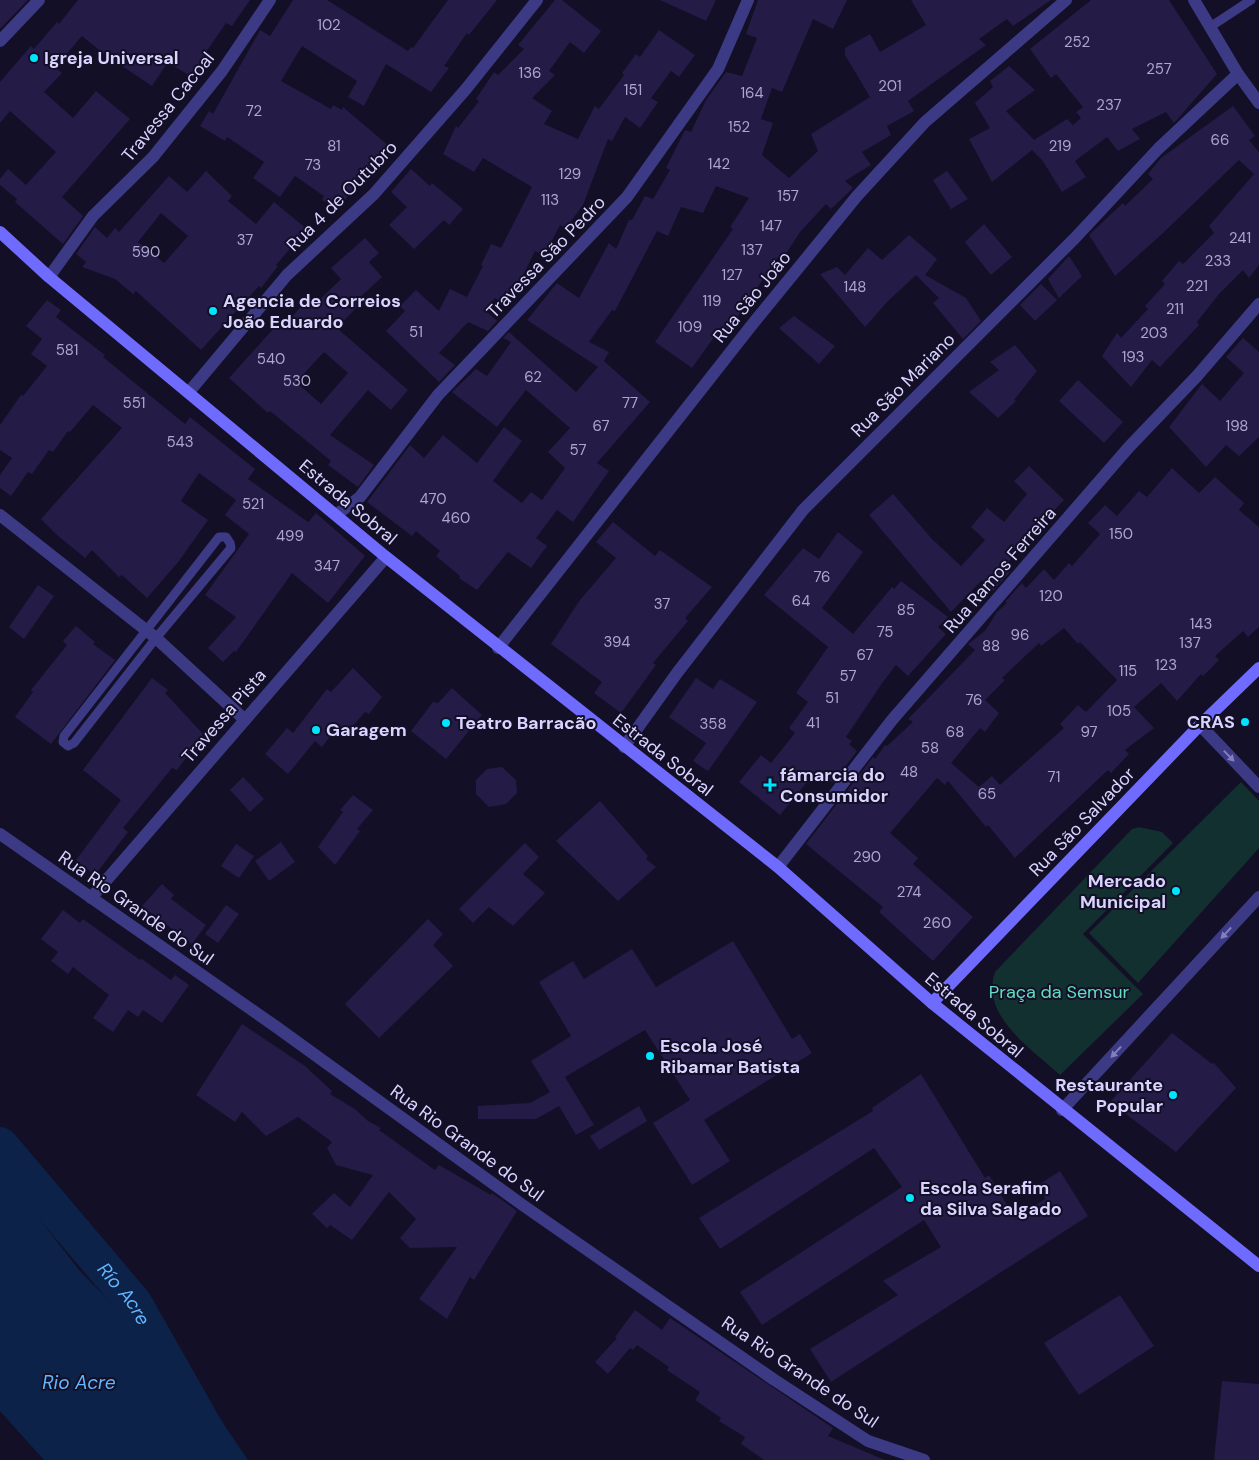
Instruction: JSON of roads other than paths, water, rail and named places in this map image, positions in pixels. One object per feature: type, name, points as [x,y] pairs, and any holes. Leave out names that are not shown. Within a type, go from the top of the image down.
[{"type":"street","points":[[0,41],[39,0]]},
{"type":"street","name":"Travessa Cacoal","points":[[49,277],[93,216],[153,157],[222,71],[270,0]]},
{"type":"street","name":"Rua 4 de Outubro","points":[[189,392],[287,275],[374,194],[466,89],[537,0]]},
{"type":"street","name":"Travessa São Pedro","points":[[336,515],[360,497],[438,395],[627,197],[718,69],[748,0]]},
{"type":"street","name":"Rua São João","points":[[498,648],[751,326],[857,196],[925,122],[1066,0]]},
{"type":"street","points":[[1194,0],[1238,74],[1259,104]]},
{"type":"street","name":"Rua São Mariano","points":[[624,747],[677,673],[803,510],[1075,238],[1158,149],[1238,74]]},
{"type":"street","name":"Estrada Sobral","points":[[0,232],[49,277],[386,557],[498,648],[778,867],[932,1003],[1062,1110],[1259,1266]]},
{"type":"street","name":"Rua Ramos Ferreira","points":[[778,867],[892,720],[1129,448],[1197,376],[1259,304]]},
{"type":"street","points":[[0,515],[156,638],[244,719]]},
{"type":"street","name":"Travessa Pista","points":[[91,898],[386,557]]},
{"type":"street","name":"Rua São Salvador","points":[[932,1003],[1200,725],[1259,668]]},
{"type":"street","points":[[1200,725],[1259,787]]},
{"type":"street","name":"Rua Rio Grande do Sul","points":[[0,834],[275,1026],[524,1206],[773,1379],[868,1441],[924,1460]]},
{"type":"street","points":[[1062,1110],[1259,897]]},
{"type":"lane","points":[[1210,27],[1251,0]]},
{"type":"lane","points":[[219,537],[226,537],[231,548],[156,638],[74,743],[68,746],[63,742],[64,736],[145,629],[219,537]]},
{"type":"water","name":"Rio Acre","points":[[0,1168],[79,1270],[210,1404],[248,1460],[44,1460],[0,1411]]},
{"type":"waterway","name":"Río Acre","points":[[0,1145],[134,1303],[223,1460]]},
{"type":"place","name":"Igreja Universal","points":[[34,58]]},
{"type":"place","name":"Agencia de Correios João Eduardo","points":[[213,311]]},
{"type":"place","name":"CRAS","points":[[1245,722]]},
{"type":"place","name":"Teatro Barracão","points":[[446,723]]},
{"type":"place","name":"Garagem","points":[[316,730]]},
{"type":"place","name":"fámarcia do Consumidor","points":[[770,785]]},
{"type":"place","name":"Mercado Municipal","points":[[1176,891]]},
{"type":"place","name":"Escola José Ribamar Batista","points":[[650,1056]]},
{"type":"place","name":"Restaurante Popular","points":[[1173,1095]]},
{"type":"place","name":"Escola Serafim da Silva Salgado","points":[[910,1198]]},
{"type":"park label","name":"Praça da Semsur","points":[[1059,992]]}]
